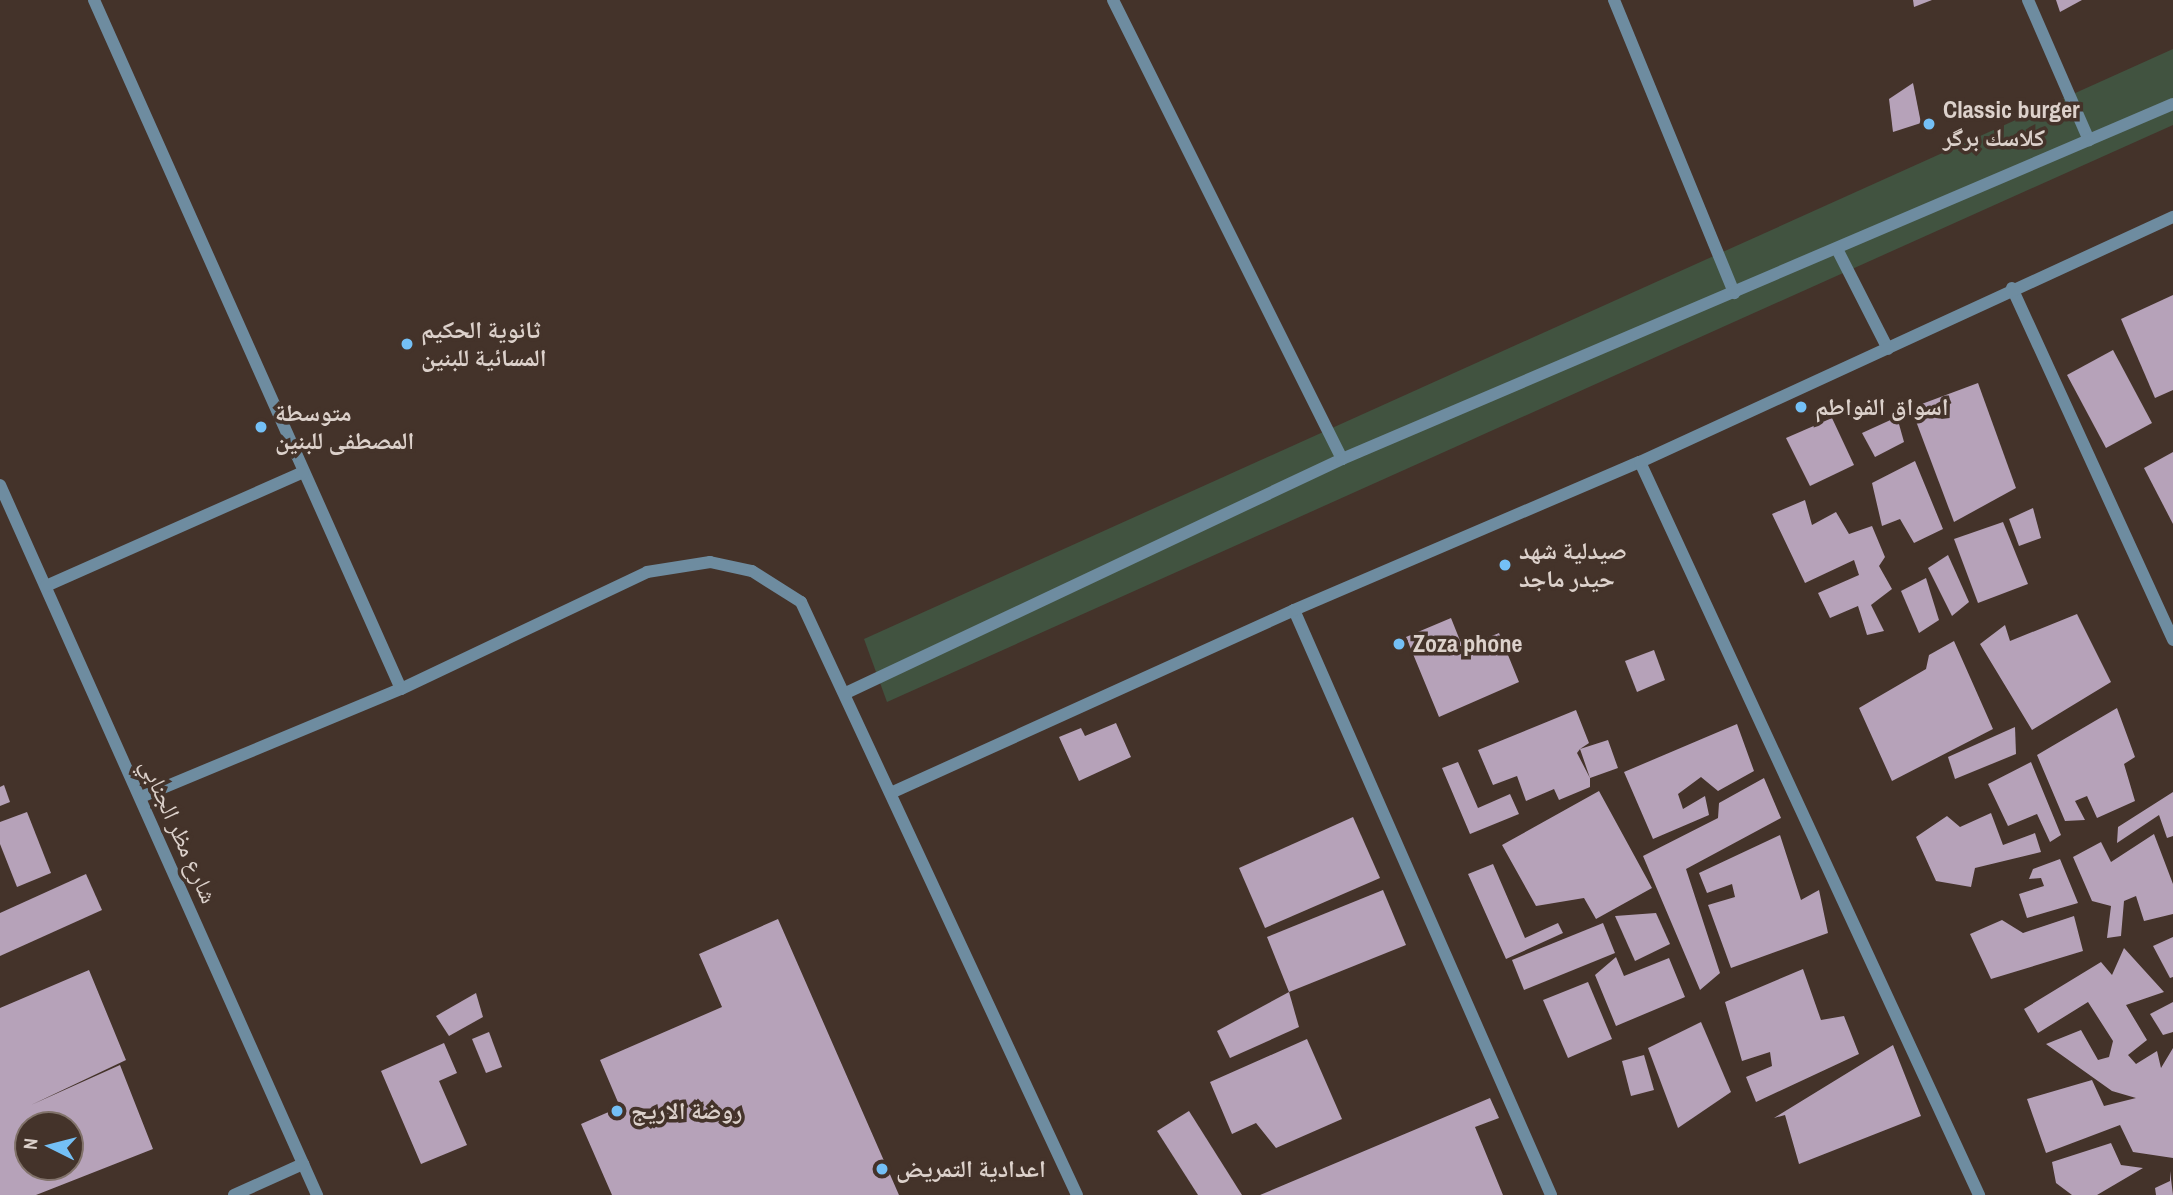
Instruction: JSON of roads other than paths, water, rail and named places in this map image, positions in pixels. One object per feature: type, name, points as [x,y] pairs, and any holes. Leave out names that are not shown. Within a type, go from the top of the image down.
[{"type":"street","points":[[94,0],[401,689]]},
{"type":"street","points":[[1113,0],[1342,459]]},
{"type":"street","points":[[1614,0],[1734,293]]},
{"type":"street","points":[[2028,0],[2089,140]]},
{"type":"street","points":[[848,692],[1342,459],[2173,104]]},
{"type":"street","points":[[893,792],[1294,610],[1640,462],[1888,349],[2012,288],[2173,217]]},
{"type":"street","points":[[1837,249],[1888,349]]},
{"type":"street","points":[[2012,288],[2173,640]]},
{"type":"street","points":[[1640,462],[1979,1195]]},
{"type":"street","points":[[46,586],[303,472]]},
{"type":"street","name":"شارع مظر الجنابي","points":[[0,485],[142,797],[317,1195]]},
{"type":"street","points":[[142,797],[401,689],[647,572],[710,562],[752,570],[801,602],[848,692],[1077,1195]]},
{"type":"street","points":[[1294,610],[1551,1195]]},
{"type":"street","points":[[234,1195],[303,1164]]},
{"type":"place","name":"Classic burger كلاسك برگر","points":[[1929,124]]},
{"type":"place","name":"ثانوية الحكيم المسائية للبنين","points":[[407,344]]},
{"type":"place","name":"اسواق الفواطم","points":[[1801,407]]},
{"type":"place","name":"متوسطة المصطفى للبنين","points":[[261,427]]},
{"type":"place","name":"صيدلية شهد حيدر ماجد","points":[[1505,565]]},
{"type":"place","name":"Zoza phone","points":[[1399,644]]},
{"type":"place","name":"روضة الاريج","points":[[617,1111]]},
{"type":"place","name":"اعدادية التمريض","points":[[882,1169]]}]
